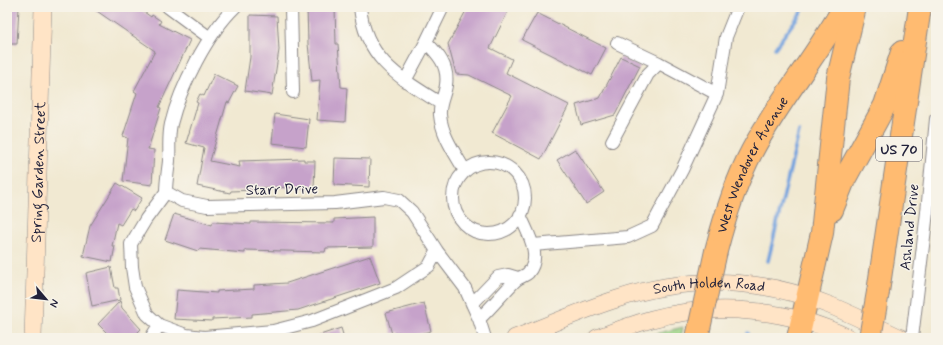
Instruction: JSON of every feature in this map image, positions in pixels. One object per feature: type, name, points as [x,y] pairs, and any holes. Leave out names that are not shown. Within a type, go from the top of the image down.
[{"type":"highway","name":"West Wendover Avenue","points":[[697,338],[716,251],[736,184],[752,150],[844,7]]},
{"type":"highway","points":[[800,329],[822,233],[838,78],[855,7]]},
{"type":"highway","points":[[822,233],[844,180],[875,127],[885,105],[897,70],[914,7]]},
{"type":"highway","name":"US 70","points":[[870,338],[920,7]]},
{"type":"main road","name":"Spring Garden Street","points":[[33,338],[43,7]]},
{"type":"main road","name":"South Holden Road","points":[[515,338],[616,299],[674,285],[726,281],[749,283],[829,305],[901,338]]},
{"type":"main road","name":"South Holden Road","points":[[597,338],[653,319],[713,311],[746,311],[800,329],[849,338]]},
{"type":"street","points":[[168,7],[210,38]]},
{"type":"street","points":[[235,7],[226,16],[210,38],[192,73],[171,123],[166,192],[146,219],[131,244],[132,267],[139,299],[147,314],[159,325],[186,335],[204,337],[273,331],[312,321],[396,288],[429,266],[437,251]]},
{"type":"street","points":[[291,7],[293,92]]},
{"type":"street","points":[[360,7],[363,27],[371,45],[384,63],[405,81],[440,103]]},
{"type":"street","points":[[405,81],[443,7]]},
{"type":"street","points":[[533,245],[628,237],[652,226],[682,170],[717,94],[726,37],[738,7]]},
{"type":"street","points":[[426,42],[440,56],[446,70],[446,85],[440,103],[442,128],[465,171]]},
{"type":"street","points":[[617,43],[659,63],[717,94]]},
{"type":"street","points":[[612,141],[648,74],[659,63]]},
{"type":"street","name":"Ashland Drive","points":[[912,338],[932,211],[936,119]]},
{"type":"street","points":[[490,161],[503,164],[514,171],[521,182],[525,195],[520,215],[508,228],[500,232],[484,234],[475,232],[464,226],[456,215],[453,202],[454,188],[465,171],[477,164],[490,161]]},
{"type":"street","name":"Starr Drive","points":[[166,192],[182,201],[206,206],[335,203],[384,197],[398,200],[412,212],[437,251],[465,288],[485,338]]},
{"type":"street","points":[[479,320],[518,278],[527,274],[535,259],[533,245],[520,215]]},
{"type":"street","points":[[472,304],[498,277],[508,275],[518,278]]},
{"type":"street","points":[[498,277],[508,289]]},
{"type":"street","points":[[152,338],[159,325]]},
{"type":"green space","points":[[683,327],[681,338],[638,338]]},
{"type":"building","points":[[7,7],[19,7],[17,44],[7,44]]},
{"type":"building","points":[[91,7],[137,7],[151,17],[152,15],[161,21],[159,24],[190,40],[159,107],[161,108],[148,149],[154,150],[152,185],[123,181],[128,138],[123,136],[137,93],[134,91],[155,51]]},
{"type":"building","points":[[307,7],[335,7],[336,44],[338,44],[341,87],[347,88],[345,122],[317,120],[320,80],[312,81],[308,44]]},
{"type":"building","points":[[468,7],[510,7],[490,48],[512,59],[506,73],[569,105],[541,159],[492,133],[512,96],[469,75],[456,74],[448,44]]},
{"type":"building","points":[[537,13],[606,48],[592,75],[522,40]]},
{"type":"building","points":[[250,15],[277,16],[279,50],[272,95],[245,91],[250,57]]},
{"type":"building","points":[[621,57],[640,66],[615,115],[581,125],[576,105],[600,98]]},
{"type":"building","points":[[214,74],[238,86],[229,103],[227,102],[210,161],[240,167],[239,161],[304,159],[304,161],[315,161],[314,189],[275,187],[231,191],[230,193],[197,186],[204,148],[186,143],[198,103],[196,102],[200,94],[204,96]]},
{"type":"building","points":[[275,114],[309,119],[306,147],[272,143]]},
{"type":"building","points":[[575,149],[604,192],[586,204],[557,160]]},
{"type":"building","points":[[335,158],[370,159],[369,187],[334,185]]},
{"type":"building","points":[[117,183],[142,198],[134,211],[131,209],[121,225],[117,223],[112,246],[115,246],[112,262],[83,256],[90,226]]},
{"type":"building","points":[[174,214],[212,225],[213,222],[251,224],[251,222],[334,223],[334,219],[373,217],[373,247],[326,248],[325,252],[245,250],[245,253],[199,249],[198,251],[165,240]]},
{"type":"building","points":[[370,256],[380,283],[298,310],[252,314],[252,317],[212,319],[212,321],[174,319],[177,290],[217,293],[217,291],[254,289],[254,285],[287,283]]},
{"type":"building","points":[[111,267],[115,288],[118,288],[120,300],[92,306],[86,273]]},
{"type":"building","points":[[120,301],[122,308],[141,329],[132,338],[112,338],[98,324]]},
{"type":"building","points":[[424,303],[431,331],[404,338],[401,338],[399,332],[392,334],[386,313]]},
{"type":"building","points":[[341,328],[344,338],[317,338],[317,336]]},
{"type":"waterway","points":[[775,48],[805,7]]},
{"type":"waterway","points":[[768,261],[799,132]]},
{"type":"waterway","points":[[747,338],[748,333]]}]
